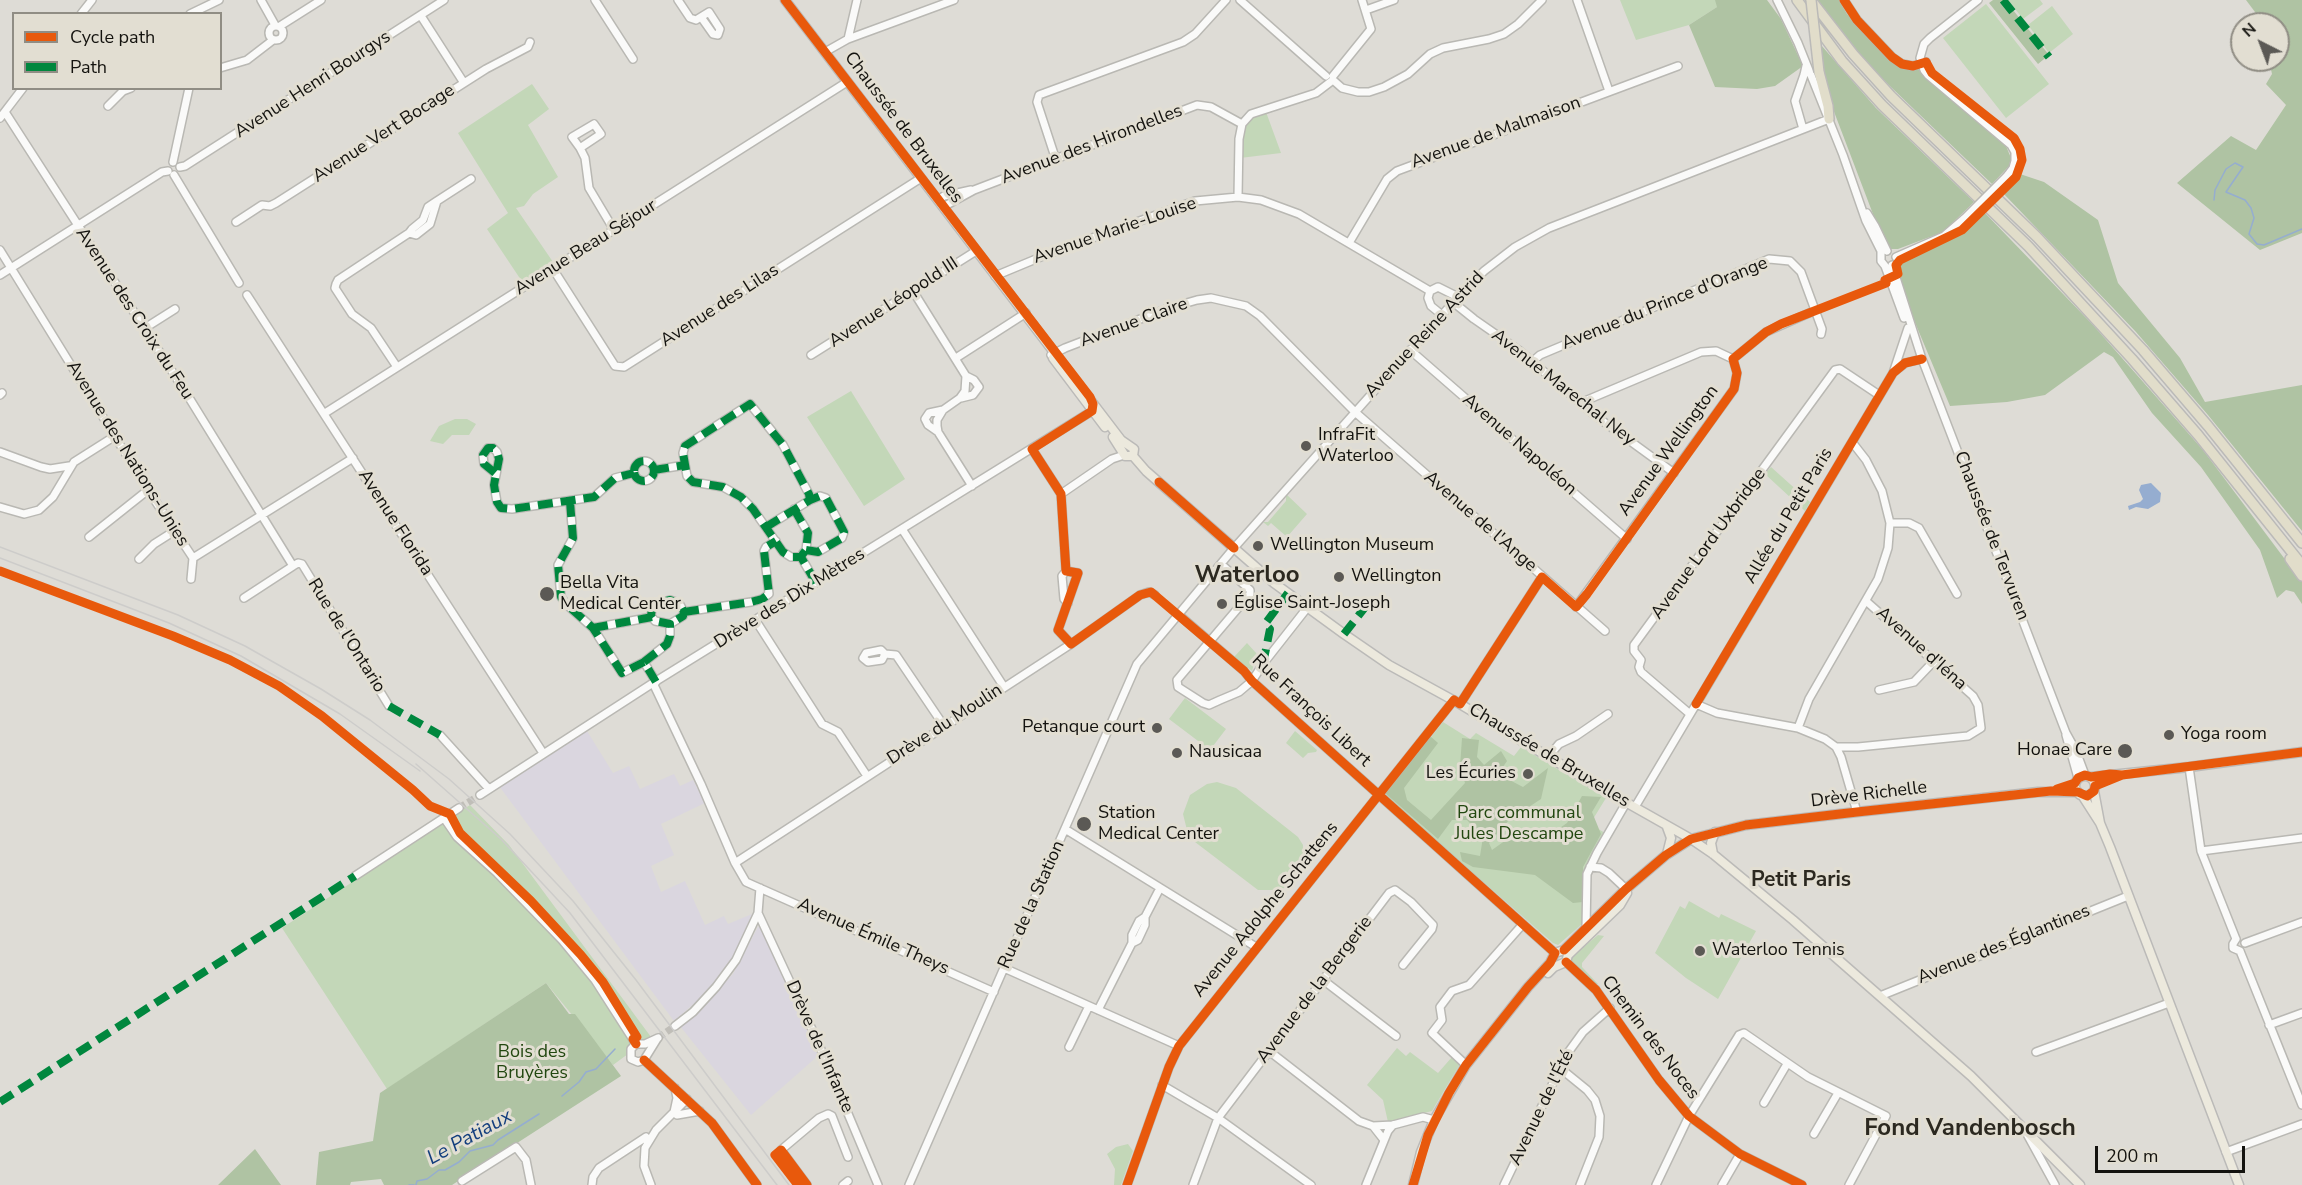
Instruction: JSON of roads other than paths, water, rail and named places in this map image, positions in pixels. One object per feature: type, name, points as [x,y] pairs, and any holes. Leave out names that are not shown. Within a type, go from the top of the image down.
[{"type":"highway","points":[[1797,0],[1835,52],[1882,105],[2028,246],[2132,359],[2198,435],[2302,565]]},
{"type":"highway","points":[[1811,0],[1819,72],[1828,106],[1828,119]]},
{"type":"highway","points":[[1811,0],[1853,54],[1891,96],[2037,237],[2143,350],[2208,426],[2302,543]]},
{"type":"highway","points":[[2284,543],[2287,555],[2302,576]]},
{"type":"main road","name":"Chaussée de Bruxelles","points":[[785,0],[995,276],[997,284],[1024,314],[1092,401],[1128,452]]},
{"type":"main road","name":"Chaussée de Bruxelles","points":[[1054,354],[1092,411],[1146,471],[1307,608],[1389,665],[1457,702],[1713,854],[1971,1076],[2080,1185]]},
{"type":"main road","points":[[1092,401],[1092,411]]},
{"type":"main road","name":"Chaussée de Bruxelles","points":[[1092,411],[1097,411],[1109,423]]},
{"type":"main road","name":"Drève Richelle","points":[[2051,791],[2082,778],[2189,768],[2302,752]]},
{"type":"main road","name":"Drève Richelle","points":[[1629,888],[1666,855],[1691,839],[1715,832],[1746,825],[2051,791],[2091,794],[2095,789],[2122,775]]},
{"type":"main road","points":[[2082,778],[2095,789],[2100,823],[2239,1185]]},
{"type":"main road","points":[[2082,778],[2080,794],[2100,823]]},
{"type":"main road","points":[[1666,855],[1671,838],[1667,827]]},
{"type":"main road","points":[[1713,854],[1712,839],[1715,832]]},
{"type":"main road","points":[[1413,1185],[1421,1152],[1434,1120],[1466,1065],[1515,1005],[1586,928],[1629,888]]},
{"type":"main road","points":[[1561,957],[1620,905],[1629,888]]},
{"type":"street","points":[[83,12],[92,0]]},
{"type":"street","points":[[194,12],[219,0]]},
{"type":"street","points":[[222,67],[247,60],[273,40],[281,39],[284,35],[261,0]]},
{"type":"street","points":[[273,40],[269,31],[321,0]]},
{"type":"street","name":"Avenue Henri Bourgys","points":[[180,167],[185,166],[444,0]]},
{"type":"street","points":[[595,0],[633,59]]},
{"type":"street","points":[[678,0],[690,18],[696,20],[701,16]]},
{"type":"street","points":[[848,39],[857,0]]},
{"type":"street","points":[[825,52],[848,39],[954,0]]},
{"type":"street","points":[[1056,160],[1037,102],[1039,95],[1183,42],[1195,34],[1227,0]]},
{"type":"street","points":[[1240,0],[1330,79],[1342,88],[1358,92],[1369,92],[1384,87],[1408,74],[1430,54],[1443,48],[1504,34],[1518,24],[1542,0]]},
{"type":"street","points":[[1238,197],[1239,139],[1242,124],[1251,114],[1316,93],[1330,79],[1369,34],[1371,24],[1362,0]]},
{"type":"street","points":[[1366,10],[1394,0]]},
{"type":"street","points":[[1577,0],[1610,91]]},
{"type":"street","points":[[1777,0],[1806,63],[1866,221],[1884,252],[1881,261],[1889,265],[1896,256],[1944,236],[1965,218],[2013,168],[2015,152],[2011,145],[1928,75],[1921,52],[1930,38],[1978,0]]},
{"type":"street","points":[[1844,0],[1857,20],[1892,57],[1913,66],[1924,63]]},
{"type":"street","points":[[421,15],[464,83]]},
{"type":"street","name":"Avenue Vert Bocage","points":[[236,222],[262,205],[270,206],[276,203],[464,83],[528,47],[530,42]]},
{"type":"street","points":[[1803,129],[1795,101],[1806,63]]},
{"type":"street","name":"Avenue de Malmaison","points":[[1349,243],[1387,179],[1396,171],[1678,66]]},
{"type":"street","name":"Avenue Beau Séjour","points":[[324,413],[847,82]]},
{"type":"street","points":[[0,118],[22,90]]},
{"type":"street","points":[[108,106],[126,90]]},
{"type":"street","points":[[188,90],[173,162],[168,165],[239,283]]},
{"type":"street","name":"Avenue des Hirondelles","points":[[940,204],[1197,105],[1211,107],[1242,124]]},
{"type":"street","name":"Avenue des Croix du Feu","points":[[5,112],[145,328],[262,517]]},
{"type":"street","name":"Avenue Reine Astrid","points":[[1234,548],[1456,299],[1484,271],[1515,247],[1549,228],[1828,119]]},
{"type":"street","points":[[580,148],[585,158],[589,188],[614,230]]},
{"type":"street","points":[[0,275],[162,172],[179,171],[180,167],[173,162]]},
{"type":"street","name":"Avenue des Lilas","points":[[553,269],[615,366],[624,367],[921,178]]},
{"type":"street","points":[[397,367],[371,328],[352,314],[335,288],[336,284],[338,280],[409,233],[416,235],[426,222],[436,201],[471,179]]},
{"type":"street","name":"Avenue Marie-Louise","points":[[995,276],[1048,254],[1194,201],[1238,197],[1261,200],[1290,210],[1430,291],[1438,287],[1456,299]]},
{"type":"street","name":"Avenue des Nations-Unies","points":[[0,250],[148,490],[193,558],[262,517],[353,458]]},
{"type":"street","name":"Avenue Léopold III","points":[[811,355],[976,251]]},
{"type":"street","points":[[1884,252],[1892,252],[1896,256]]},
{"type":"street","name":"Avenue du Prince d'Orange","points":[[1533,361],[1540,355],[1769,259],[1784,260],[1796,266],[1801,272],[1816,310],[1822,329],[1821,334]]},
{"type":"street","name":"Chaussée de Tervuren","points":[[1889,265],[1908,328],[1914,339]]},
{"type":"street","name":"Chaussée de Tervuren","points":[[1889,265],[1918,350],[2066,733],[2076,751],[2082,778]]},
{"type":"street","points":[[913,291],[966,376],[967,388],[960,398],[943,410],[929,413],[925,419],[928,425],[938,432],[972,486]]},
{"type":"street","points":[[1430,291],[1428,298],[1431,306],[1442,315]]},
{"type":"street","name":"Avenue Florida","points":[[247,295],[543,753]]},
{"type":"street","name":"Avenue Claire","points":[[1054,354],[1169,308],[1211,298],[1231,301],[1246,306],[1260,316],[1355,412]]},
{"type":"street","name":"Avenue Marechal Ney","points":[[1456,299],[1474,319],[1533,361],[1580,403],[1674,473]]},
{"type":"street","points":[[145,328],[175,309]]},
{"type":"street","points":[[1580,403],[1701,352],[1716,351],[1733,359],[1766,332],[1816,310]]},
{"type":"street","points":[[956,358],[1024,314]]},
{"type":"street","name":"Allée du Petit Paris","points":[[1635,807],[1893,373],[1908,328]]},
{"type":"street","points":[[1901,351],[1911,347],[1918,350]]},
{"type":"street","name":"Avenue Napoléon","points":[[1410,350],[1627,539]]},
{"type":"street","name":"Avenue Wellington","points":[[1576,607],[1734,389],[1737,373],[1733,359]]},
{"type":"street","points":[[1893,373],[1905,363],[1922,359]]},
{"type":"street","name":"Avenue Lord Uxbridge","points":[[1690,714],[1641,672],[1639,667],[1641,660],[1634,651],[1634,645],[1835,370],[1840,369],[1880,395]]},
{"type":"street","points":[[960,398],[973,395],[979,387],[966,376]]},
{"type":"street","points":[[794,510],[807,533],[806,550],[801,557],[793,558],[787,555],[741,497],[723,487],[693,482],[687,476],[683,453],[685,446],[750,404],[783,445],[808,489],[810,500]]},
{"type":"street","points":[[938,432],[937,420],[943,410]]},
{"type":"street","name":"Drève des Dix Mètres","points":[[480,795],[654,682],[1092,411]]},
{"type":"street","name":"Avenue de l'Ange","points":[[1355,412],[1605,632]]},
{"type":"street","points":[[0,452],[50,469],[69,466],[115,436]]},
{"type":"street","points":[[1798,728],[1809,699],[1883,567],[1888,548],[1890,523],[1882,491],[1866,460],[1852,442]]},
{"type":"street","points":[[1032,449],[1061,494],[1066,571],[1062,576],[1064,599],[1068,603]]},
{"type":"street","points":[[1061,494],[1112,459],[1128,452]]},
{"type":"street","points":[[643,461],[651,463],[654,470],[654,476],[646,482],[636,478],[634,473],[636,465],[643,461]]},
{"type":"street","points":[[654,470],[685,465]]},
{"type":"street","points":[[0,507],[24,514],[39,510],[53,497],[69,466]]},
{"type":"street","points":[[50,469],[62,478]]},
{"type":"street","points":[[495,473],[497,502],[501,508],[512,509],[594,497],[617,477],[634,473]]},
{"type":"street","points":[[89,537],[148,490]]},
{"type":"street","points":[[766,527],[810,500],[820,496],[826,498],[844,532],[842,537],[818,552],[806,550]]},
{"type":"street","points":[[570,502],[573,538],[558,565],[559,590],[567,605],[593,628],[622,673],[644,662],[668,644],[670,624]]},
{"type":"street","name":"Rue de l'Ontario","points":[[262,517],[293,566],[298,562],[302,564],[389,706]]},
{"type":"street","points":[[1890,523],[1909,523],[1919,528],[1957,594]]},
{"type":"street","points":[[902,529],[1004,687]]},
{"type":"street","points":[[139,559],[154,544],[176,530]]},
{"type":"street","points":[[684,612],[679,603],[670,600],[652,608],[652,617],[655,621],[670,624],[679,620],[684,612],[751,602],[769,594],[764,551],[776,541]]},
{"type":"street","name":"Rue de la Station","points":[[909,1185],[1137,664],[1234,548]]},
{"type":"street","points":[[801,557],[816,583]]},
{"type":"street","points":[[191,579],[193,558]]},
{"type":"street","points":[[1221,564],[1250,590],[1250,594],[1176,680],[1178,687],[1203,703],[1209,705],[1239,692],[1252,681],[1307,608]]},
{"type":"street","points":[[244,598],[293,566]]},
{"type":"street","points":[[1066,571],[1078,573],[1058,630],[1071,644]]},
{"type":"street","name":"Avenue Adolphe Schattens","points":[[1127,1185],[1162,1085],[1179,1046],[1378,796],[1457,702],[1542,577]]},
{"type":"street","name":"Drève du Moulin","points":[[735,862],[1071,644],[1140,595],[1147,592],[1155,595]]},
{"type":"street","name":"Avenue d'Iéna","points":[[1836,747],[1858,747],[1968,736],[1981,728],[1978,705],[1973,696],[1866,601]]},
{"type":"street","name":"Rue François Libert","points":[[1179,615],[1244,671],[1252,681],[1378,796],[1561,957]]},
{"type":"street","points":[[593,628],[652,617]]},
{"type":"street","points":[[756,621],[822,724],[838,732],[867,776]]},
{"type":"street","points":[[885,654],[896,655],[901,660],[944,726]]},
{"type":"street","points":[[1879,690],[1914,682],[1935,660]]},
{"type":"street","points":[[644,662],[735,862]]},
{"type":"street","points":[[1696,704],[1717,713],[1798,728],[1825,739],[1836,747],[1841,757],[1857,812]]},
{"type":"street","points":[[1549,756],[1559,744],[1576,736],[1608,714]]},
{"type":"street","points":[[440,735],[489,789]]},
{"type":"street","points":[[2189,768],[2201,851],[2236,939]]},
{"type":"street","points":[[1586,928],[1586,882],[1590,867],[1626,803]]},
{"type":"street","points":[[355,876],[459,808]]},
{"type":"street","points":[[444,818],[457,837],[497,873],[562,940],[595,980],[638,1045],[645,1047],[646,1056],[718,1131],[757,1185]]},
{"type":"street","points":[[1065,829],[1256,947]]},
{"type":"street","points":[[2201,851],[2302,838]]},
{"type":"street","name":"Avenue Émile Theys","points":[[735,862],[743,878],[750,884],[994,992]]},
{"type":"street","points":[[1590,867],[1601,868],[1629,888]]},
{"type":"street","name":"Drève de l'Infante","points":[[760,888],[758,912],[820,1047],[878,1185]]},
{"type":"street","points":[[1098,1010],[1131,943],[1138,940],[1145,925],[1145,917],[1160,888]]},
{"type":"street","name":"Avenue de la Bergerie","points":[[1193,1185],[1218,1118],[1389,892],[1395,890],[1411,902],[1433,925],[1403,965]]},
{"type":"street","points":[[675,1026],[693,1012],[725,977],[743,949],[758,912],[770,892]]},
{"type":"street","name":"Avenue des Églantines","points":[[1880,996],[2128,896]]},
{"type":"street","points":[[2245,943],[2302,921]]},
{"type":"street","points":[[1466,1065],[1432,1034],[1442,1020],[1440,1007],[1452,991],[1469,985],[1523,924]]},
{"type":"street","points":[[2236,939],[2245,943]]},
{"type":"street","points":[[2236,939],[2233,948],[2240,951],[2302,1105]]},
{"type":"street","points":[[2240,951],[2244,949],[2245,943]]},
{"type":"street","name":"Chemin des Noces","points":[[1561,957],[1596,990],[1659,1080],[1689,1116],[1740,1154],[1802,1185]]},
{"type":"street","points":[[1005,968],[1179,1046]]},
{"type":"street","points":[[1323,980],[1396,1036]]},
{"type":"street","points":[[2036,1052],[2169,1003]]},
{"type":"street","points":[[1069,1047],[1089,1006]]},
{"type":"street","name":"Avenue de l'Été","points":[[1504,1185],[1567,1054],[1583,1032],[1610,1008]]},
{"type":"street","points":[[2269,1025],[2302,1013]]},
{"type":"street","points":[[1656,1185],[1689,1116],[1742,1034],[1787,1064],[1838,1093],[1886,1116],[1849,1185]]},
{"type":"street","points":[[658,1038],[646,1056],[638,1062],[631,1059],[629,1052],[638,1045],[658,1038]]},
{"type":"street","points":[[1269,1052],[1359,1121],[1373,1126],[1393,1125],[1423,1117],[1434,1120]]},
{"type":"street","points":[[1764,1102],[1787,1064]]},
{"type":"street","points":[[1560,1068],[1587,1090],[1595,1100],[1600,1116],[1599,1137],[1580,1185]]},
{"type":"street","points":[[1162,1085],[1218,1118],[1311,1185]]},
{"type":"street","points":[[675,1088],[676,1114]]},
{"type":"street","points":[[1814,1134],[1838,1093]]},
{"type":"street","points":[[651,1185],[644,1166],[647,1149],[656,1130],[689,1101]]},
{"type":"street","points":[[676,1114],[700,1111]]},
{"type":"street","points":[[807,1185],[781,1150],[819,1118],[828,1114],[832,1116],[848,1157]]},
{"type":"street","points":[[2226,1152],[2302,1124]]},
{"type":"street","points":[[1366,1185],[1384,1140],[1393,1125]]},
{"type":"street","points":[[1373,1126],[1384,1140]]},
{"type":"street","points":[[2024,1129],[2055,1185]]},
{"type":"street","points":[[592,1185],[593,1177],[599,1168],[646,1137]]},
{"type":"street","points":[[462,1181],[516,1147],[526,1160],[531,1185]]},
{"type":"street","points":[[631,1147],[647,1149]]},
{"type":"street","points":[[1722,1185],[1740,1154]]},
{"type":"street","points":[[1130,1175],[1133,1185]]},
{"type":"water","points":[[2151,483],[2161,493],[2160,502],[2148,509],[2136,507],[2129,510],[2128,506],[2143,499],[2139,490],[2141,485]]},
{"type":"waterway","points":[[2214,200],[2215,190],[2226,169],[2235,163],[2243,167],[2226,192],[2245,200],[2251,208],[2254,218],[2249,234],[2257,244],[2264,245],[2302,229]]},
{"type":"waterway","name":"Le Patiaux","points":[[562,1096],[579,1082],[586,1072],[596,1069],[615,1049]]},
{"type":"waterway","name":"Le Patiaux","points":[[416,1185],[417,1181],[427,1179],[439,1170],[445,1170],[459,1162],[470,1151],[493,1145],[539,1114]]},
{"type":"waterway","name":"Le Patiaux","points":[[409,1185],[414,1185]]},
{"type":"tunnel","points":[[459,808],[480,795]]},
{"type":"tunnel","points":[[658,1038],[675,1026]]},
{"type":"railway","points":[[0,547],[178,615],[245,646],[370,720],[449,779],[510,834],[573,901],[636,980],[789,1185]]},
{"type":"railway","points":[[0,558],[169,623],[241,656],[340,714],[420,771]]},
{"type":"railway","points":[[416,764],[502,840],[570,913],[777,1185]]},
{"type":"place","name":"InfraFit Waterloo","points":[[1306,446]]},
{"type":"place","name":"Wellington Museum","points":[[1258,546]]},
{"type":"place","name":"Wellington","points":[[1339,577]]},
{"type":"place","name":"Bella Vita Medical Center","points":[[547,594]]},
{"type":"place","name":"Église Saint-Joseph","points":[[1222,604]]},
{"type":"place","name":"Petanque court","points":[[1157,728]]},
{"type":"place","name":"Yoga room","points":[[2169,735]]},
{"type":"place","name":"Honae Care","points":[[2125,751]]},
{"type":"place","name":"Nausicaa","points":[[1177,753]]},
{"type":"place","name":"Les Écuries","points":[[1528,774]]},
{"type":"place","name":"Station Medical Center","points":[[1084,824]]},
{"type":"place","name":"Waterloo Tennis","points":[[1700,951]]},
{"type":"district","name":"Waterloo","points":[[1247,576]]},
{"type":"district","name":"Petit Paris","points":[[1801,881]]},
{"type":"district","name":"Fond Vandenbosch","points":[[1970,1129]]},
{"type":"park label","name":"Parc communal Jules Descampe","points":[[1519,824]]},
{"type":"park label","name":"Bois des Bruyères","points":[[532,1063]]}]
